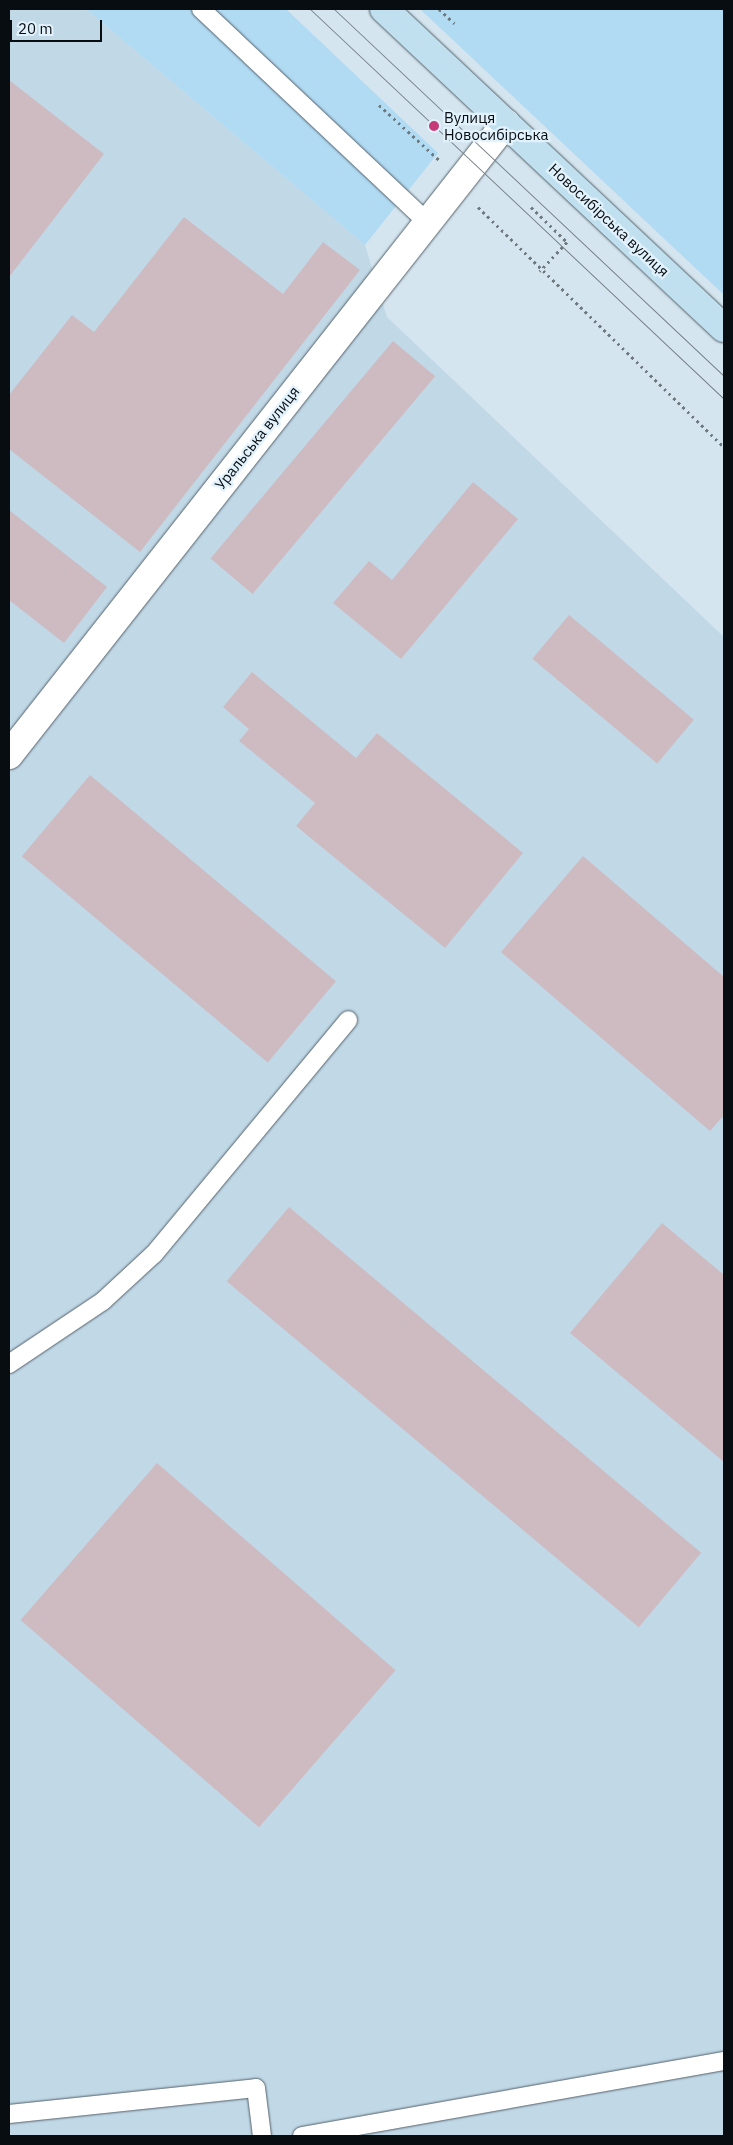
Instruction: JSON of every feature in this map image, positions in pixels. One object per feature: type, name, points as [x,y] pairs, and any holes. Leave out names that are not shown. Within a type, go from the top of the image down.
[{"type":"main road","name":"Новосибірська вулиця","points":[[384,9],[724,328]]},
{"type":"street","name":"Уральська вулиця","points":[[9,755],[426,221],[506,123]]},
{"type":"lane","points":[[201,9],[426,221]]},
{"type":"lane","points":[[9,1364],[103,1301],[154,1254],[348,1020]]},
{"type":"lane","points":[[302,2136],[724,2061]]},
{"type":"lane","points":[[9,2114],[256,2088],[262,2136]]},
{"type":"path","points":[[439,9],[454,23]]},
{"type":"path","points":[[379,104],[460,180],[484,216],[724,447]]},
{"type":"path","points":[[531,207],[567,242],[540,271]]},
{"type":"shaded area","points":[[9,9],[86,9],[365,245],[387,317],[724,637],[724,2136],[9,2136]]},
{"type":"shaded area","points":[[86,9],[286,9],[438,153],[365,245]]},
{"type":"shaded area","points":[[420,9],[724,9],[724,295]]},
{"type":"building","points":[[9,80],[104,154],[9,277]]},
{"type":"building","points":[[184,217],[283,294],[323,242],[360,270],[140,552],[9,449],[9,395],[72,315],[94,332]]},
{"type":"building","points":[[393,341],[435,376],[253,594],[210,559]]},
{"type":"building","points":[[473,482],[518,519],[401,659],[333,603],[369,561],[392,580]]},
{"type":"building","points":[[9,510],[107,587],[64,643],[9,600]]},
{"type":"building","points":[[569,615],[694,720],[657,763],[532,659]]},
{"type":"building","points":[[252,672],[356,758],[377,733],[523,853],[445,948],[296,826],[315,803],[239,741],[249,729],[223,707]]},
{"type":"building","points":[[90,775],[336,981],[268,1063],[22,856]]},
{"type":"building","points":[[583,856],[724,977],[724,1115],[710,1131],[501,952]]},
{"type":"building","points":[[289,1207],[701,1553],[639,1627],[227,1281]]},
{"type":"building","points":[[662,1223],[724,1275],[724,1462],[570,1333]]},
{"type":"building","points":[[157,1463],[395,1670],[259,1827],[21,1620]]},
{"type":"tram line","points":[[310,9],[724,399]]},
{"type":"tram line","points":[[334,9],[724,376]]},
{"type":"place","name":"Вулиця Новосибірська","points":[[434,126]]}]
